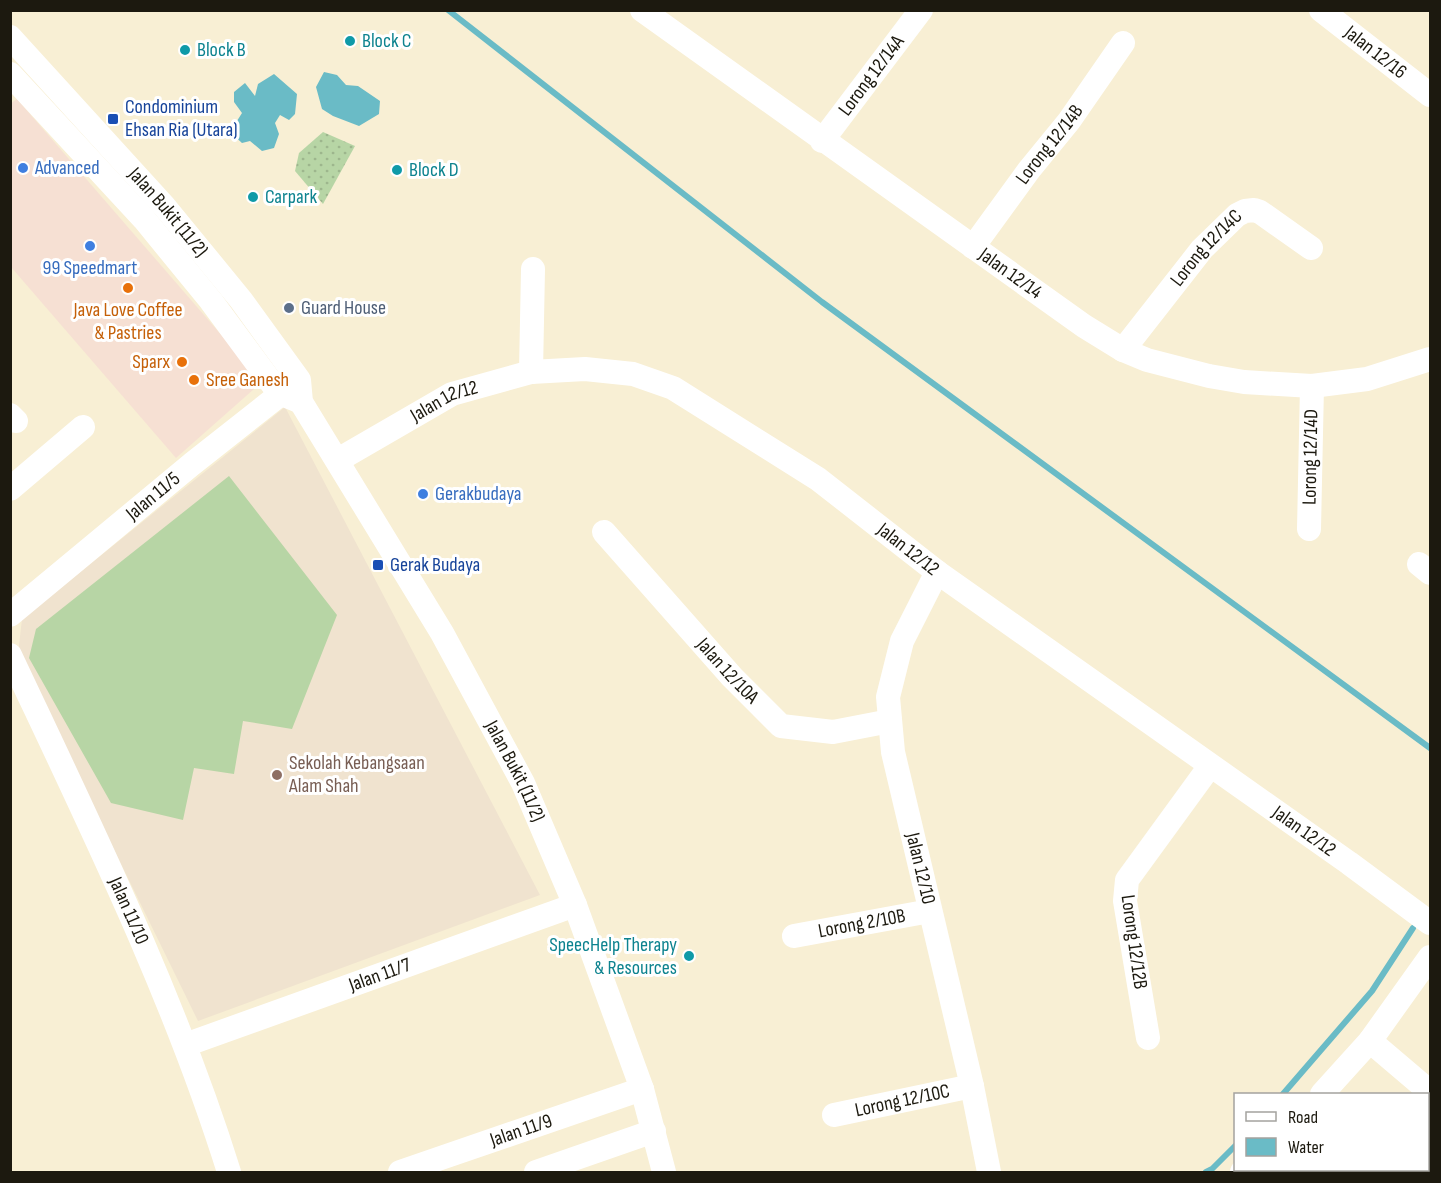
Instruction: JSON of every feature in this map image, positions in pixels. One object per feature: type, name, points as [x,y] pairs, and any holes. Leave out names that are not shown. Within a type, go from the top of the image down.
[{"type":"street","name":"Jalan 12/14","points":[[642,10],[1083,326],[1123,350],[1147,360],[1209,376],[1244,382],[1312,386],[1367,379],[1431,359]]},
{"type":"street","name":"Lorong 12/14A","points":[[822,141],[921,10]]},
{"type":"street","name":"Jalan 12/16","points":[[1321,10],[1431,95]]},
{"type":"street","name":"Jalan Bukit (11/2)","points":[[10,37],[164,206],[241,300],[293,391],[338,460],[442,633],[523,783],[575,905],[642,1089],[664,1173]]},
{"type":"street","name":"Lorong 12/14B","points":[[973,247],[1029,170],[1069,121],[1123,43]]},
{"type":"street","name":"Jalan Bukit (11/2)","points":[[10,74],[144,219],[211,301],[293,391]]},
{"type":"street","name":"Lorong 12/14C","points":[[1123,350],[1202,249],[1237,215],[1245,211],[1260,212],[1311,248]]},
{"type":"street","points":[[531,372],[533,268]]},
{"type":"street","name":"Jalan 12/12","points":[[338,460],[452,394],[531,372],[585,369],[633,374],[673,388],[818,479],[937,572],[1431,923]]},
{"type":"street","name":"Lorong 12/14D","points":[[1309,529],[1312,386]]},
{"type":"street","name":"Jalan 11/5","points":[[10,615],[293,391]]},
{"type":"street","points":[[10,489],[83,427]]},
{"type":"street","name":"Jalan 12/10A","points":[[604,532],[732,676],[781,726],[833,732],[890,721]]},
{"type":"street","name":"Jalan 12/10","points":[[937,572],[902,641],[888,697],[890,721],[893,752],[972,1086],[990,1173]]},
{"type":"street","name":"Jalan 11/10","points":[[10,656],[145,944],[185,1045],[229,1173]]},
{"type":"street","name":"Lorong 12/12B","points":[[1148,1038],[1125,901],[1127,880],[1210,766]]},
{"type":"street","name":"Jalan 11/7","points":[[185,1045],[575,905]]},
{"type":"street","name":"Lorong 2/10B","points":[[794,936],[930,911]]},
{"type":"street","points":[[1324,1093],[1370,1041],[1431,957]]},
{"type":"street","points":[[1370,1041],[1431,1092]]},
{"type":"street","name":"Lorong 12/10C","points":[[834,1115],[972,1086]]},
{"type":"street","name":"Jalan 11/9","points":[[400,1173],[642,1089]]},
{"type":"street","points":[[536,1173],[654,1131]]},
{"type":"shaded area","points":[[17,99],[262,382],[176,458],[11,267],[10,104]]},
{"type":"shaded area","name":"Sekolah Kebangsaan Alam Shah","points":[[285,407],[540,895],[198,1021],[18,654],[22,619]]},
{"type":"green space","points":[[323,132],[355,146],[323,204],[295,171],[299,153]]},
{"type":"green space","points":[[229,476],[337,615],[292,729],[243,721],[234,774],[194,768],[183,820],[111,803],[29,658],[36,629]]},
{"type":"water","points":[[324,72],[337,75],[346,85],[358,86],[380,101],[379,114],[359,126],[322,109],[316,87]]},
{"type":"water","points":[[274,74],[297,94],[295,114],[289,120],[280,115],[275,123],[279,134],[274,148],[262,151],[250,141],[242,143],[230,132],[242,113],[234,102],[234,92],[245,83],[255,96],[258,84]]},
{"type":"waterway","points":[[448,10],[822,302],[1430,748]]},
{"type":"waterway","points":[[1284,1093],[1372,991],[1413,928]]},
{"type":"waterway","points":[[1206,1172],[1234,1147]]},
{"type":"place","name":"Block C","points":[[350,41]]},
{"type":"place","name":"Block B","points":[[185,50]]},
{"type":"place","name":"Condominium Ehsan Ria (Utara)","points":[[113,119]]},
{"type":"place","name":"Advanced","points":[[23,168]]},
{"type":"place","name":"Block D","points":[[397,170]]},
{"type":"place","name":"Carpark","points":[[253,197]]},
{"type":"place","name":"99 Speedmart","points":[[90,246]]},
{"type":"place","name":"Java Love Coffee & Pastries","points":[[128,288]]},
{"type":"place","name":"Guard House","points":[[289,308]]},
{"type":"place","name":"Sparx","points":[[182,362]]},
{"type":"place","name":"Sree Ganesh","points":[[194,380]]},
{"type":"place","name":"Gerakbudaya","points":[[423,494]]},
{"type":"place","name":"Gerak Budaya","points":[[378,565]]},
{"type":"place","name":"Sekolah Kebangsaan Alam Shah","points":[[277,775]]},
{"type":"place","name":"SpeecHelp Therapy & Resources","points":[[689,956]]}]
